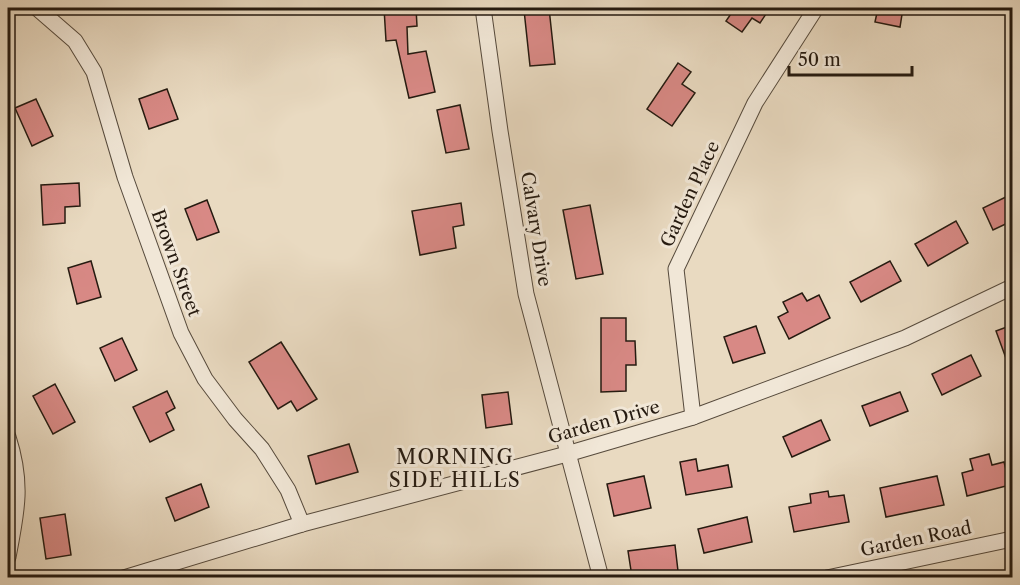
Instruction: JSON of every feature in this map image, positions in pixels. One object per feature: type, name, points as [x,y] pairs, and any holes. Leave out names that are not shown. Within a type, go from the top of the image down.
[{"type":"street","name":"Brown Street","points":[[37,8],[75,41],[94,72],[125,177],[181,333],[205,379],[235,419],[262,449],[288,490],[302,524]]},
{"type":"street","name":"Calvary Drive","points":[[483,8],[526,294],[567,454]]},
{"type":"street","name":"Garden Place","points":[[693,417],[676,269],[755,103],[816,8]]},
{"type":"street","name":"Garden Drive","points":[[124,578],[302,524],[567,454],[693,417],[905,338],[1012,287]]},
{"type":"street","points":[[8,437],[16,462],[18,490],[8,557]]},
{"type":"street","points":[[567,454],[601,578]]},
{"type":"street","name":"Garden Road","points":[[827,578],[1012,539]]},
{"type":"building","points":[[384,8],[416,8],[417,26],[407,27],[408,54],[426,51],[435,92],[409,98],[396,40],[386,41]]},
{"type":"building","points":[[549,8],[555,64],[530,66],[524,10]]},
{"type":"building","points":[[735,8],[770,8],[760,23],[752,18],[742,32],[726,21]]},
{"type":"building","points":[[878,8],[903,8],[900,27],[875,22]]},
{"type":"building","points":[[678,63],[691,72],[682,84],[695,93],[672,126],[647,109]]},
{"type":"building","points":[[167,89],[178,119],[149,129],[139,99]]},
{"type":"building","points":[[36,99],[53,136],[32,146],[15,108]]},
{"type":"building","points":[[460,105],[469,149],[446,153],[437,110]]},
{"type":"building","points":[[79,183],[80,206],[65,207],[65,223],[43,225],[41,185]]},
{"type":"building","points":[[1012,194],[1012,221],[993,230],[983,208]]},
{"type":"building","points":[[207,200],[219,232],[197,240],[185,209]]},
{"type":"building","points":[[461,203],[464,225],[453,227],[456,248],[420,255],[412,211]]},
{"type":"building","points":[[590,205],[603,274],[576,279],[563,210]]},
{"type":"building","points":[[956,221],[968,243],[928,266],[915,244]]},
{"type":"building","points":[[91,261],[101,297],[77,304],[68,268]]},
{"type":"building","points":[[890,261],[901,281],[861,302],[850,282]]},
{"type":"building","points":[[802,293],[807,301],[819,295],[830,318],[789,339],[778,317],[788,312],[783,302]]},
{"type":"building","points":[[601,318],[626,318],[626,341],[635,341],[636,365],[626,365],[626,391],[601,392]]},
{"type":"building","points":[[1012,325],[1012,372],[1011,372],[996,331]]},
{"type":"building","points":[[756,326],[765,353],[733,363],[724,337]]},
{"type":"building","points":[[122,338],[137,370],[115,381],[100,348]]},
{"type":"building","points":[[281,342],[317,399],[297,411],[291,401],[278,409],[249,362]]},
{"type":"building","points":[[971,355],[981,376],[942,395],[932,374]]},
{"type":"building","points":[[55,384],[75,422],[53,434],[33,396]]},
{"type":"building","points":[[167,391],[175,408],[166,413],[174,430],[150,442],[133,407]]},
{"type":"building","points":[[508,392],[512,424],[486,428],[482,395]]},
{"type":"building","points":[[900,392],[908,411],[870,426],[862,406]]},
{"type":"building","points":[[821,420],[830,440],[792,457],[783,437]]},
{"type":"building","points":[[349,444],[358,472],[316,484],[308,456]]},
{"type":"building","points":[[989,454],[992,465],[1004,462],[1010,485],[967,496],[962,473],[973,470],[970,459]]},
{"type":"building","points":[[696,459],[698,471],[728,465],[732,487],[686,495],[680,462]]},
{"type":"building","points":[[644,476],[651,508],[614,516],[607,484]]},
{"type":"building","points":[[937,476],[944,505],[886,517],[880,488]]},
{"type":"building","points":[[201,484],[209,507],[175,521],[166,498]]},
{"type":"building","points":[[828,491],[829,497],[844,495],[849,522],[794,532],[789,507],[811,503],[810,494]]},
{"type":"building","points":[[65,514],[71,555],[46,559],[40,518]]},
{"type":"building","points":[[747,517],[752,542],[704,553],[698,529]]},
{"type":"building","points":[[675,545],[678,571],[632,577],[628,551]]},
{"type":"district","name":"MORNING SIDE HILLS","points":[[455,468]]}]
